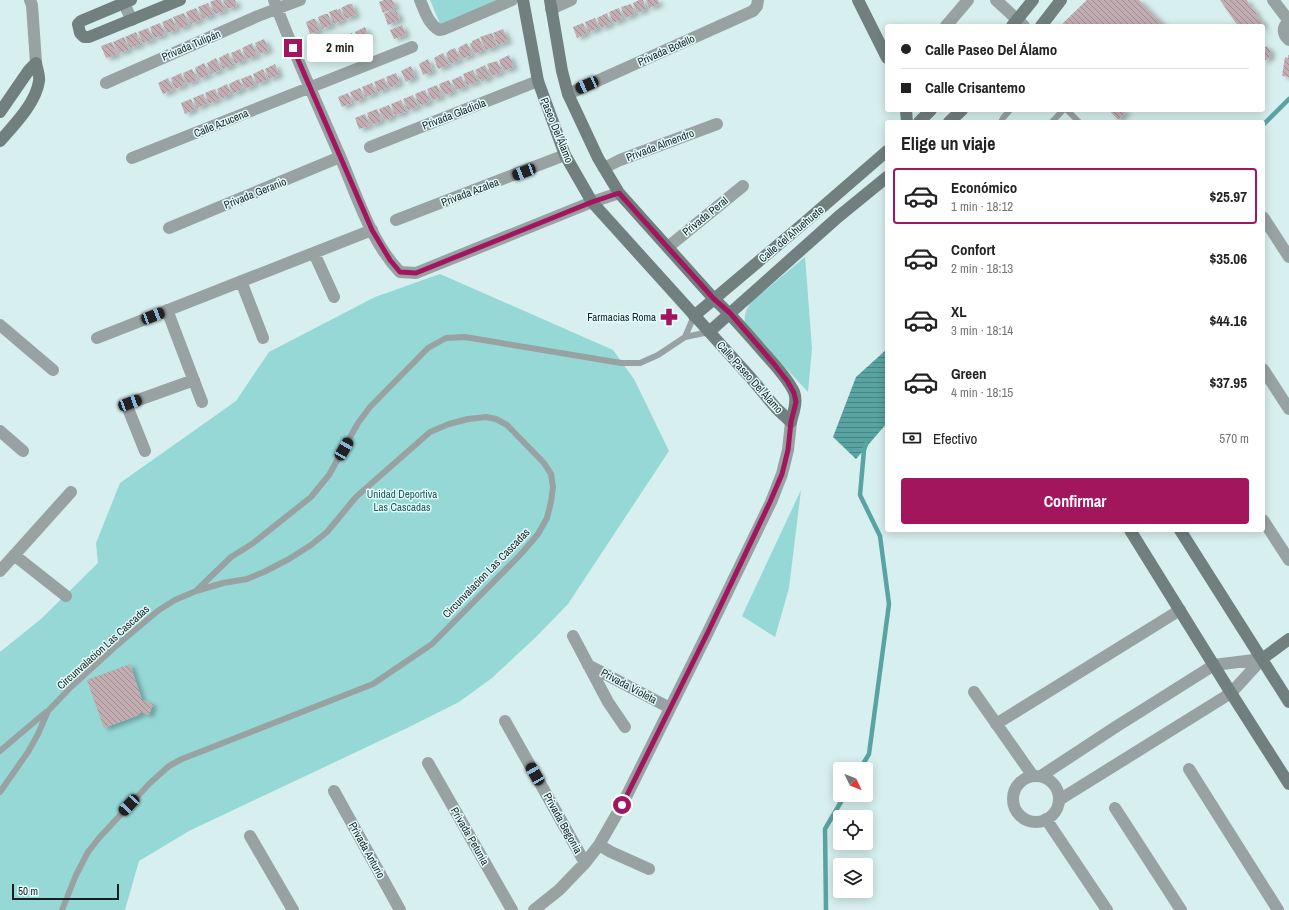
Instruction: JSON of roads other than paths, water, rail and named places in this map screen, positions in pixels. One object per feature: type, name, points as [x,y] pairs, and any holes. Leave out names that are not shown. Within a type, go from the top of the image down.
[{"type":"street","points":[[0,141],[26,110],[36,91],[39,80],[36,63],[32,5],[30,0]]},
{"type":"street","points":[[132,20],[125,1],[81,21],[78,24],[80,33],[84,37],[89,37],[132,20],[180,0]]},
{"type":"street","name":"Privada Tulipán","points":[[106,82],[275,4],[300,0]]},
{"type":"street","points":[[420,0],[428,21],[439,30],[512,0]]},
{"type":"street","name":"Paseo Del Álamo","points":[[523,0],[538,81],[565,155],[592,202],[709,332]]},
{"type":"street","points":[[572,0],[550,5],[562,71],[568,94],[588,137],[619,193],[714,299],[730,313]]},
{"type":"street","name":"Privada Botello","points":[[568,94],[753,10],[757,6],[758,0]]},
{"type":"street","points":[[858,0],[885,54]]},
{"type":"street","points":[[948,24],[968,0]]},
{"type":"street","points":[[996,0],[1018,24],[1034,0]]},
{"type":"street","points":[[1043,24],[1061,0]]},
{"type":"street","points":[[1273,0],[1289,21],[1285,25],[1284,32],[1289,40]]},
{"type":"street","points":[[275,4],[372,230],[390,260],[400,272],[416,273],[592,202],[619,193]]},
{"type":"street","name":"Calle Azucena","points":[[132,158],[412,47]]},
{"type":"street","points":[[0,112],[29,70],[36,63]]},
{"type":"street","name":"Privada Gladiola","points":[[370,147],[538,81]]},
{"type":"street","points":[[951,120],[960,112]]},
{"type":"street","name":"Privada Almendro","points":[[604,168],[620,160],[717,124]]},
{"type":"street","name":"Calle del Ahuehuete","points":[[694,316],[885,153]]},
{"type":"street","name":"Privada Azalea","points":[[396,220],[565,155]]},
{"type":"street","name":"Privada Geranio","points":[[169,228],[340,157]]},
{"type":"street","name":"Calle del Ahuehuete","points":[[709,332],[838,217],[885,179]]},
{"type":"street","name":"Privada Peral","points":[[668,247],[743,186]]},
{"type":"street","points":[[1265,220],[1289,257]]},
{"type":"street","points":[[97,338],[372,230]]},
{"type":"street","points":[[314,253],[334,296]]},
{"type":"street","points":[[241,281],[263,338]]},
{"type":"street","points":[[167,310],[202,402]]},
{"type":"street","name":"Calle Paseo Del Álamo","points":[[534,910],[559,890],[585,863],[599,845],[622,805],[782,474],[788,450],[791,422],[796,402],[794,393],[788,382],[774,364],[730,313]]},
{"type":"street","points":[[0,326],[53,370]]},
{"type":"street","name":"Calle Paseo Del Álamo","points":[[709,332],[776,408],[791,422]]},
{"type":"street","points":[[1265,372],[1289,409]]},
{"type":"street","points":[[145,451],[128,407],[130,403],[194,380]]},
{"type":"street","points":[[0,431],[23,451]]},
{"type":"street","points":[[0,572],[71,492]]},
{"type":"street","points":[[1265,523],[1289,560]]},
{"type":"street","points":[[1131,532],[1230,693],[1289,784]]},
{"type":"street","points":[[1181,532],[1289,702]]},
{"type":"street","points":[[14,555],[66,596]]},
{"type":"street","points":[[996,724],[1180,610]]},
{"type":"street","name":"Privada Violeta","points":[[573,636],[608,702],[625,727]]},
{"type":"street","points":[[1058,800],[1230,693],[1262,659],[1289,639]]},
{"type":"street","points":[[974,692],[996,724],[1037,776],[1048,780],[1054,785],[1058,792],[1057,808],[1052,815],[1038,822],[1023,818],[1017,813],[1014,806],[1014,790],[1025,778],[1037,776],[1214,665],[1262,659]]},
{"type":"street","name":"Privada Violeta","points":[[588,664],[670,708]]},
{"type":"street","name":"Privada Begonia","points":[[505,720],[585,863]]},
{"type":"street","name":"Privada Petunia","points":[[428,763],[512,910]]},
{"type":"street","points":[[1189,769],[1278,910]]},
{"type":"street","name":"Privada Anturio","points":[[334,791],[400,910]]},
{"type":"street","points":[[1115,808],[1181,910]]},
{"type":"street","points":[[1046,819],[1107,910]]},
{"type":"street","points":[[250,836],[293,910]]},
{"type":"street","points":[[599,845],[649,869]]},
{"type":"lane","points":[[1002,120],[1008,112]]},
{"type":"lane","points":[[1054,120],[1061,112]]},
{"type":"lane","points":[[1069,112],[1077,120]]},
{"type":"lane","points":[[685,338],[694,316]]},
{"type":"lane","points":[[196,591],[231,557],[252,544],[311,497],[329,475],[358,423],[370,407],[428,348],[446,338],[465,337],[621,363],[640,363],[658,355],[685,338],[709,332]]},
{"type":"lane","name":"Circunvalacion Las Cascadas","points":[[0,792],[28,752],[48,711],[116,646],[159,610],[196,591],[223,583],[247,579],[264,572],[311,545],[327,532],[356,497],[430,432],[449,424],[468,419],[486,417],[507,425],[544,463],[550,474],[553,487],[547,518],[538,534],[521,554],[432,644],[374,684],[182,759],[169,766],[150,783],[88,852],[76,875],[62,910]]},
{"type":"lane","points":[[0,751],[48,711]]},
{"type":"waterway","points":[[1265,123],[1289,99]]},
{"type":"waterway","points":[[864,762],[869,754],[889,604],[880,536],[860,495],[864,450],[866,444]]},
{"type":"waterway","points":[[826,910],[825,829],[841,802]]},
{"type":"place","name":"Farmacias Roma","points":[[669,317]]},
{"type":"park label","name":"Unidad Deportiva Las Cascadas","points":[[402,500]]}]
